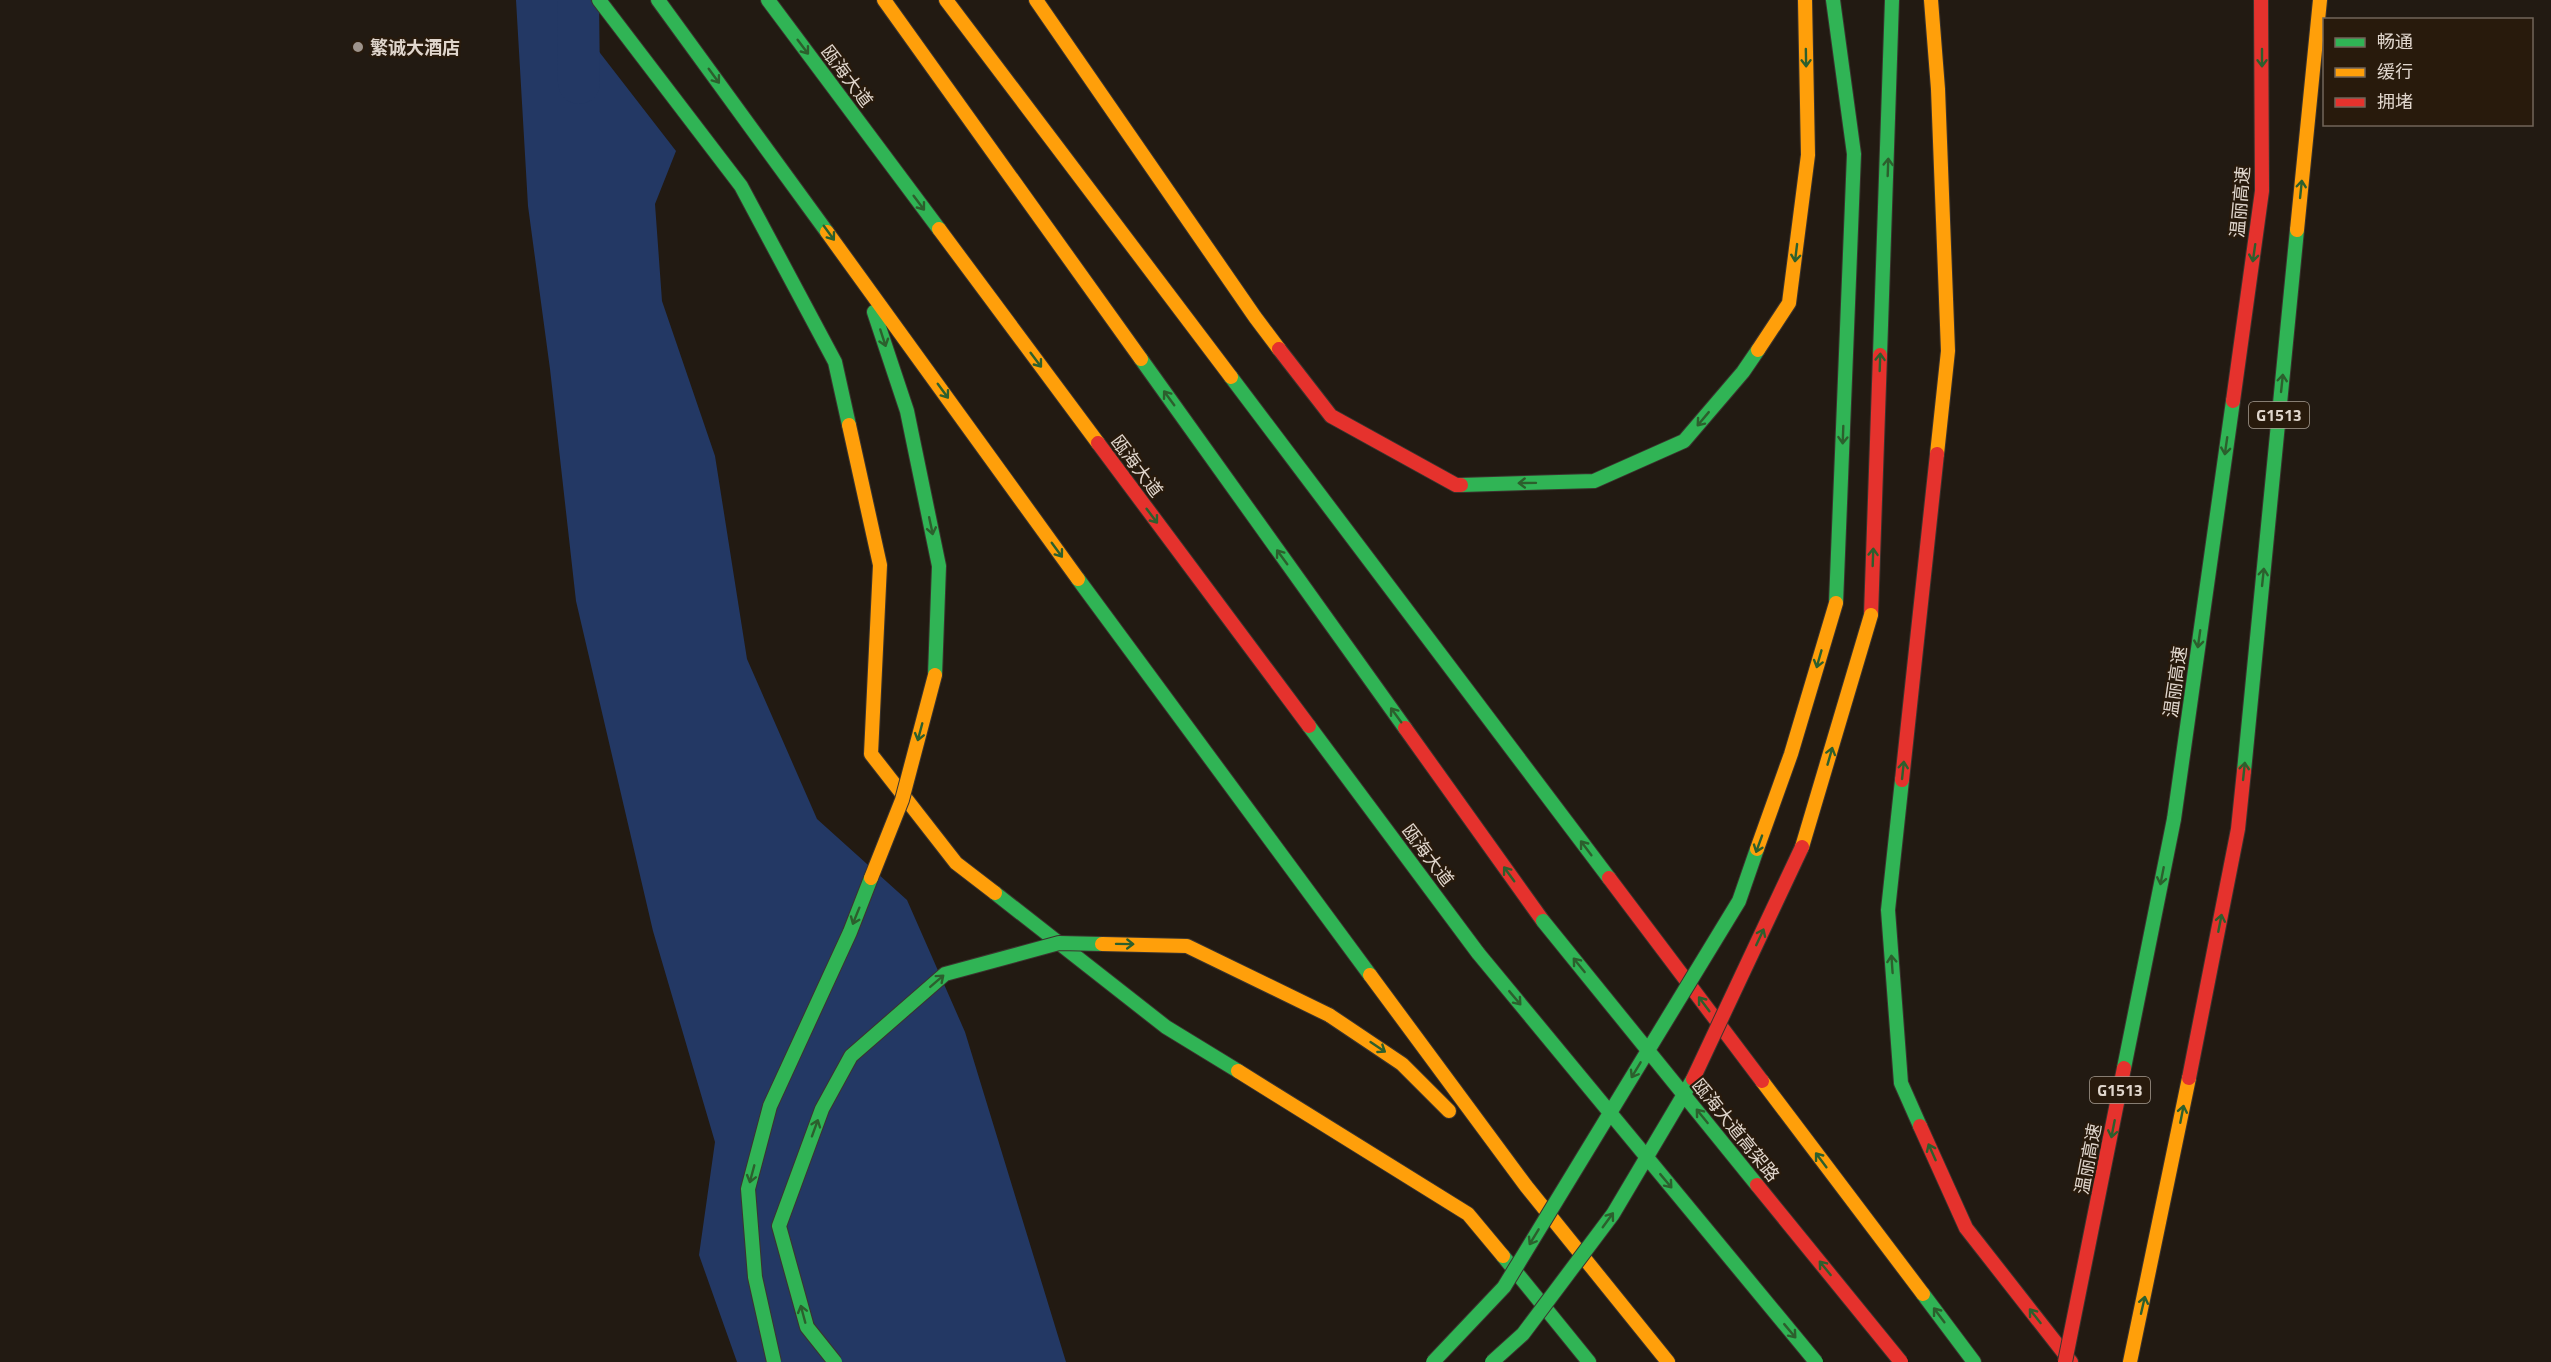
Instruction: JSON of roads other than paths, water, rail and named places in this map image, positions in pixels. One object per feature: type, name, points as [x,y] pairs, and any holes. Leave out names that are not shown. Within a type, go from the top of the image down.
[{"type":"main road","points":[[599,0],[741,186],[835,362],[880,565],[871,754],[956,863],[1166,1027],[1468,1214],[1589,1362]]},
{"type":"main road","points":[[658,0],[1173,710],[1526,1186],[1668,1362]]},
{"type":"main road","name":"瓯海大道","points":[[768,0],[1478,953],[1816,1362]]},
{"type":"main road","name":"瓯海大道高架路","points":[[884,0],[1543,921],[1901,1362]]},
{"type":"main road","points":[[946,0],[1974,1362]]},
{"type":"main road","points":[[1036,0],[1255,317],[1331,416],[1456,485],[1594,481],[1684,441],[1743,372],[1789,303],[1808,154],[1805,0]]},
{"type":"main road","points":[[1433,1362],[1504,1287],[1738,901],[1791,754],[1836,603],[1854,154],[1833,0]]},
{"type":"main road","points":[[1492,1362],[1522,1334],[1613,1214],[1702,1064],[1804,843],[1871,615],[1892,0]]},
{"type":"main road","points":[[1931,0],[1938,88],[1948,351],[1888,910],[1901,1083],[1966,1228],[2071,1362]]},
{"type":"main road","name":"温丽高速","points":[[2065,1362],[2174,819],[2262,190],[2261,0]]},
{"type":"main road","name":"G1513","points":[[2130,1362],[2156,1250],[2238,829],[2320,0]]},
{"type":"main road","points":[[774,1362],[755,1277],[748,1189],[770,1106],[850,932],[902,800],[935,675],[939,566],[907,411],[864,282]]},
{"type":"main road","points":[[834,1362],[807,1327],[779,1226],[822,1109],[851,1056],[945,974],[1059,943],[1187,946],[1329,1015],[1402,1064],[1526,1186]]},
{"type":"main road","points":[[1846,1293],[1908,1362]]},
{"type":"water","points":[[516,0],[559,0],[676,151],[655,204],[662,301],[715,456],[747,659],[817,819],[907,900],[965,1032],[1066,1362],[737,1362],[699,1255],[715,1142],[653,931],[576,601],[550,369],[528,206]]},
{"type":"waterway","points":[[578,0],[579,83]]},
{"type":"place","name":"繁诚大酒店","points":[[358,47]]}]
